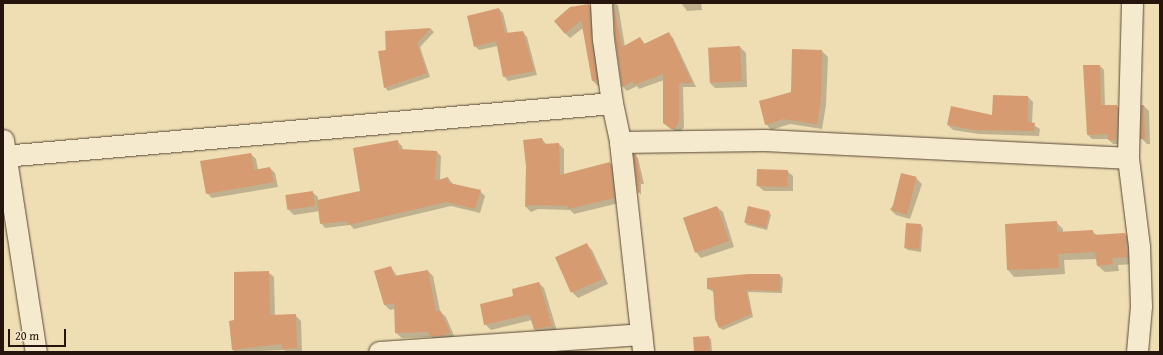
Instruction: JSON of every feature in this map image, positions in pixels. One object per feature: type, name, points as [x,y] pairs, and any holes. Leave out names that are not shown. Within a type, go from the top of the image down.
[{"type":"street","points":[[379,352],[642,343],[620,142],[612,103],[603,39],[602,3]]},
{"type":"street","points":[[1132,3],[1128,158],[1140,246],[1141,306],[1137,352]]},
{"type":"street","points":[[36,352],[12,259],[4,151],[612,103]]},
{"type":"street","points":[[620,142],[764,140],[1128,158]]},
{"type":"building","points":[[613,3],[622,47],[640,37],[644,44],[669,32],[692,83],[679,83],[679,122],[674,129],[671,129],[663,123],[663,74],[634,85],[633,81],[622,87],[615,38]]},
{"type":"building","points":[[589,4],[591,40],[597,80],[592,81],[581,20],[565,34],[554,21],[570,7]]},
{"type":"building","points":[[499,8],[505,33],[523,31],[534,71],[503,77],[496,41],[474,47],[467,16]]},
{"type":"building","points":[[431,28],[417,43],[427,73],[384,88],[378,51],[386,50],[385,31]]},
{"type":"building","points":[[740,46],[742,81],[710,83],[708,48]]},
{"type":"building","points":[[792,49],[822,50],[821,99],[817,124],[783,119],[765,125],[759,101],[791,92]]},
{"type":"building","points":[[1083,65],[1100,65],[1101,105],[1117,105],[1116,140],[1108,140],[1108,134],[1087,135]]},
{"type":"building","points":[[993,95],[1028,96],[1028,122],[1035,123],[1034,131],[974,130],[947,125],[951,106],[992,115]]},
{"type":"building","points":[[1141,105],[1144,105],[1145,139],[1140,139]]},
{"type":"building","points":[[542,138],[543,144],[559,143],[560,175],[610,162],[614,198],[568,209],[567,206],[532,205],[525,207],[526,166],[523,140]]},
{"type":"building","points":[[398,140],[399,149],[437,151],[435,181],[448,177],[449,183],[481,190],[475,209],[446,202],[348,225],[347,221],[320,224],[317,200],[360,191],[353,148]]},
{"type":"building","points":[[251,153],[254,170],[270,167],[274,182],[206,194],[200,161]]},
{"type":"building","points":[[633,154],[636,154],[641,181],[639,182],[640,192],[638,193]]},
{"type":"building","points":[[757,169],[788,170],[787,187],[756,186]]},
{"type":"building","points":[[901,173],[917,177],[907,215],[892,211]]},
{"type":"building","points":[[313,191],[315,206],[287,210],[285,195]]},
{"type":"building","points":[[717,206],[729,241],[695,253],[683,218]]},
{"type":"building","points":[[748,206],[769,211],[766,228],[744,223]]},
{"type":"building","points":[[1057,221],[1057,232],[1093,230],[1093,235],[1125,233],[1127,257],[1112,258],[1113,264],[1097,266],[1095,252],[1058,254],[1059,268],[1007,270],[1005,224]]},
{"type":"building","points":[[906,223],[921,224],[919,249],[904,248]]},
{"type":"building","points":[[587,243],[603,279],[571,293],[555,257]]},
{"type":"building","points":[[391,266],[394,276],[428,270],[436,312],[440,310],[450,332],[442,336],[430,336],[428,332],[395,333],[394,303],[384,305],[374,271]]},
{"type":"building","points":[[269,271],[270,315],[296,314],[297,348],[282,349],[282,344],[232,350],[229,321],[234,320],[234,272]]},
{"type":"building","points":[[748,274],[780,274],[780,291],[746,290],[751,314],[719,328],[715,319],[713,289],[707,289],[707,278]]},
{"type":"building","points":[[539,282],[552,326],[534,329],[529,314],[484,325],[480,304],[513,296],[512,289]]},
{"type":"building","points":[[709,336],[710,351],[694,352],[693,337]]}]
